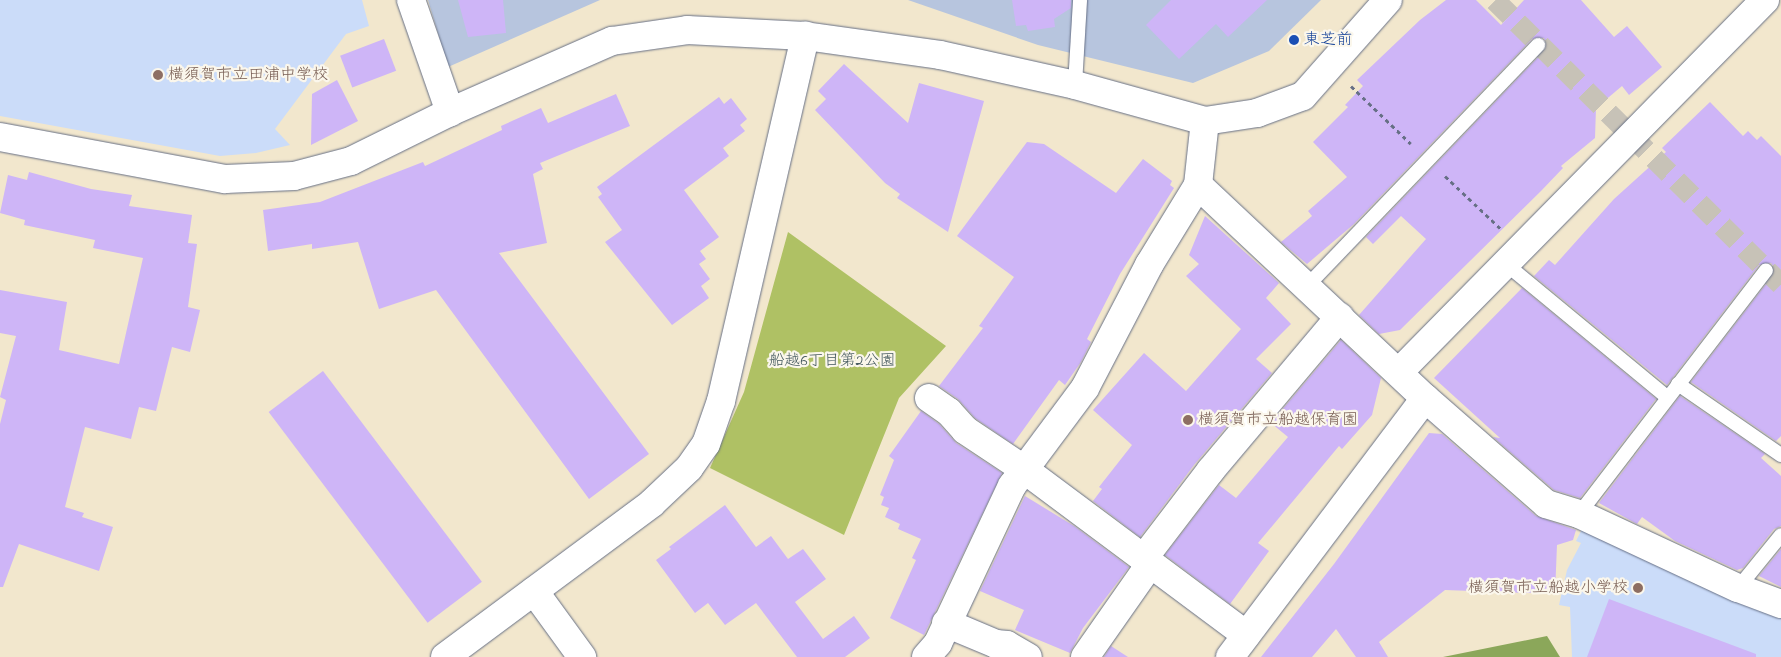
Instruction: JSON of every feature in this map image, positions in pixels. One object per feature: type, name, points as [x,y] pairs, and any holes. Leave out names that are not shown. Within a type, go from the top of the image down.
[{"type":"street","points":[[411,0],[450,112]]},
{"type":"street","points":[[0,137],[225,179],[294,176],[351,161],[450,112],[612,41],[688,30],[805,36],[940,55],[1075,85],[1205,121],[1257,113],[1303,96],[1388,0]]},
{"type":"street","points":[[1399,372],[1765,0]]},
{"type":"street","points":[[446,657],[652,503],[689,468],[706,444],[721,401],[805,36]]},
{"type":"street","points":[[926,657],[938,643],[994,522],[1025,470],[1085,388],[1149,265],[1198,185],[1205,121]]},
{"type":"street","points":[[1198,185],[1425,398],[1546,504],[1579,514],[1738,588],[1781,604]]},
{"type":"street","points":[[1085,657],[1146,562],[1211,470],[1340,317]]},
{"type":"street","points":[[929,398],[949,412],[966,430],[1025,470],[1246,635]]},
{"type":"street","points":[[1230,657],[1425,398]]},
{"type":"street","points":[[534,591],[582,657]]},
{"type":"street","points":[[946,623],[996,644],[1007,644],[1028,657]]},
{"type":"lane","points":[[1075,85],[1080,0]]},
{"type":"lane","points":[[1307,286],[1538,44]]},
{"type":"lane","points":[[1506,264],[1667,397]]},
{"type":"lane","points":[[1579,514],[1766,270]]},
{"type":"lane","points":[[1678,384],[1781,455]]},
{"type":"lane","points":[[1738,588],[1781,535]]},
{"type":"shaded area","name":"横須賀市立田浦中学校","points":[[0,0],[362,0],[369,26],[346,34],[275,129],[290,145],[256,153],[220,156],[0,116]]},
{"type":"shaded area","points":[[428,0],[600,0],[448,67]]},
{"type":"shaded area","points":[[908,0],[1321,0],[1269,51],[1193,83],[1038,45]]},
{"type":"shaded area","name":"横須賀市立船越小学校","points":[[1582,529],[1781,618],[1781,657],[1572,657],[1570,607],[1559,605],[1567,570],[1581,543],[1576,541]]},
{"type":"green space","name":"船越6丁目第2公園","points":[[788,232],[946,346],[899,398],[844,535],[710,468],[744,392]]},
{"type":"green space","points":[[1547,636],[1560,657],[1443,657]]},
{"type":"building","points":[[458,0],[503,0],[506,33],[468,37]]},
{"type":"building","points":[[1012,0],[1071,0],[1071,8],[1054,19],[1055,27],[1028,31],[1026,25],[1016,26]]},
{"type":"building","points":[[1171,0],[1267,0],[1228,37],[1216,24],[1179,59],[1146,25]]},
{"type":"building","points":[[1446,0],[1476,0],[1501,25],[1524,0],[1581,0],[1614,37],[1627,26],[1662,67],[1629,95],[1622,86],[1596,108],[1595,138],[1561,166],[1563,168],[1541,191],[1400,330],[1379,334],[1359,315],[1426,239],[1401,216],[1373,244],[1366,237],[1544,51],[1546,43],[1544,38],[1532,39],[1354,224],[1307,264],[1281,242],[1312,216],[1308,211],[1347,177],[1313,142],[1348,107],[1345,105],[1363,86],[1357,80],[1420,20]]},
{"type":"building","points":[[384,39],[396,71],[352,88],[340,56]]},
{"type":"building","points":[[844,64],[908,123],[919,83],[984,101],[948,232],[897,198],[900,194],[885,183],[815,110],[826,99],[818,91]]},
{"type":"building","points":[[337,80],[358,121],[311,145],[312,94]]},
{"type":"building","points":[[616,94],[630,126],[540,163],[543,169],[533,174],[547,243],[499,253],[649,454],[589,499],[436,290],[379,309],[358,242],[312,249],[312,244],[268,251],[263,210],[320,202],[423,162],[425,166],[502,130],[501,126],[541,108],[548,123]]},
{"type":"building","points":[[719,97],[724,104],[731,98],[747,119],[740,125],[745,131],[723,148],[729,156],[684,190],[719,237],[700,251],[706,259],[699,264],[710,279],[701,286],[709,298],[672,325],[605,242],[622,230],[598,197],[602,194],[597,187]]},
{"type":"building","points":[[1710,102],[1743,136],[1748,131],[1757,140],[1761,136],[1781,156],[1781,436],[1776,441],[1691,382],[1773,275],[1774,267],[1771,263],[1759,265],[1667,385],[1534,276],[1549,260],[1555,265],[1614,199],[1666,152],[1662,148]]},
{"type":"building","points":[[1027,142],[1044,144],[1116,193],[1143,159],[1172,181],[1170,185],[1174,188],[1120,274],[1087,339],[1091,342],[1081,362],[1065,385],[1059,380],[1013,444],[975,418],[958,399],[939,386],[983,328],[979,326],[1014,277],[957,236]]},
{"type":"building","points":[[29,172],[91,189],[132,195],[129,206],[192,215],[188,243],[197,244],[188,307],[200,310],[190,352],[172,347],[156,411],[139,407],[131,439],[85,427],[65,507],[84,513],[82,517],[113,527],[99,571],[19,544],[3,587],[0,587],[0,424],[6,400],[0,397],[16,336],[0,333],[0,290],[67,302],[59,350],[119,364],[143,258],[93,248],[95,240],[24,225],[25,220],[0,213],[8,175],[27,180]]},
{"type":"building","points":[[1205,216],[1279,283],[1266,298],[1291,324],[1256,359],[1272,373],[1194,465],[1140,537],[1093,501],[1102,489],[1099,487],[1132,445],[1093,410],[1144,353],[1186,391],[1241,329],[1186,276],[1199,264],[1189,255]]},
{"type":"building","points":[[1522,288],[1656,399],[1580,498],[1554,490],[1493,437],[1500,438],[1434,378]]},
{"type":"building","points":[[1341,340],[1381,378],[1372,415],[1342,449],[1339,446],[1258,543],[1269,551],[1230,604],[1165,555],[1219,485],[1236,498],[1288,437],[1271,423]]},
{"type":"building","points":[[323,371],[482,582],[428,623],[269,412]]},
{"type":"building","points":[[1680,396],[1765,454],[1761,458],[1781,476],[1781,526],[1774,529],[1743,568],[1737,570],[1675,541],[1642,517],[1637,524],[1599,503]]},
{"type":"building","points":[[921,411],[939,424],[956,443],[1002,473],[924,635],[890,618],[916,560],[912,558],[921,539],[898,529],[900,524],[885,517],[889,508],[881,505],[884,497],[880,495],[894,460],[889,456]]},
{"type":"building","points":[[1429,433],[1442,434],[1536,516],[1576,530],[1573,540],[1557,545],[1555,594],[1445,590],[1379,642],[1388,657],[1356,657],[1336,629],[1312,657],[1261,657],[1334,564]]},
{"type":"building","points":[[1025,496],[1074,526],[1129,567],[1083,628],[1070,653],[1015,630],[1024,610],[980,591]]},
{"type":"building","points":[[725,505],[756,547],[771,536],[788,559],[803,549],[826,579],[795,602],[823,639],[854,616],[870,638],[845,657],[797,657],[756,603],[725,625],[708,603],[695,613],[656,560],[671,549],[669,547]]},
{"type":"building","points":[[1781,549],[1781,587],[1759,576]]},
{"type":"building","points":[[1609,599],[1756,654],[1756,657],[1587,657]]},
{"type":"building","points":[[1111,646],[1128,657],[1104,657]]},
{"type":"tunnel","points":[[1495,0],[1781,284]]},
{"type":"place","name":"東芝前","points":[[1294,40]]},
{"type":"place","name":"横須賀市立田浦中学校","points":[[158,75]]},
{"type":"place","name":"横須賀市立船越保育園","points":[[1188,420]]},
{"type":"place","name":"横須賀市立船越小学校","points":[[1638,588]]}]
